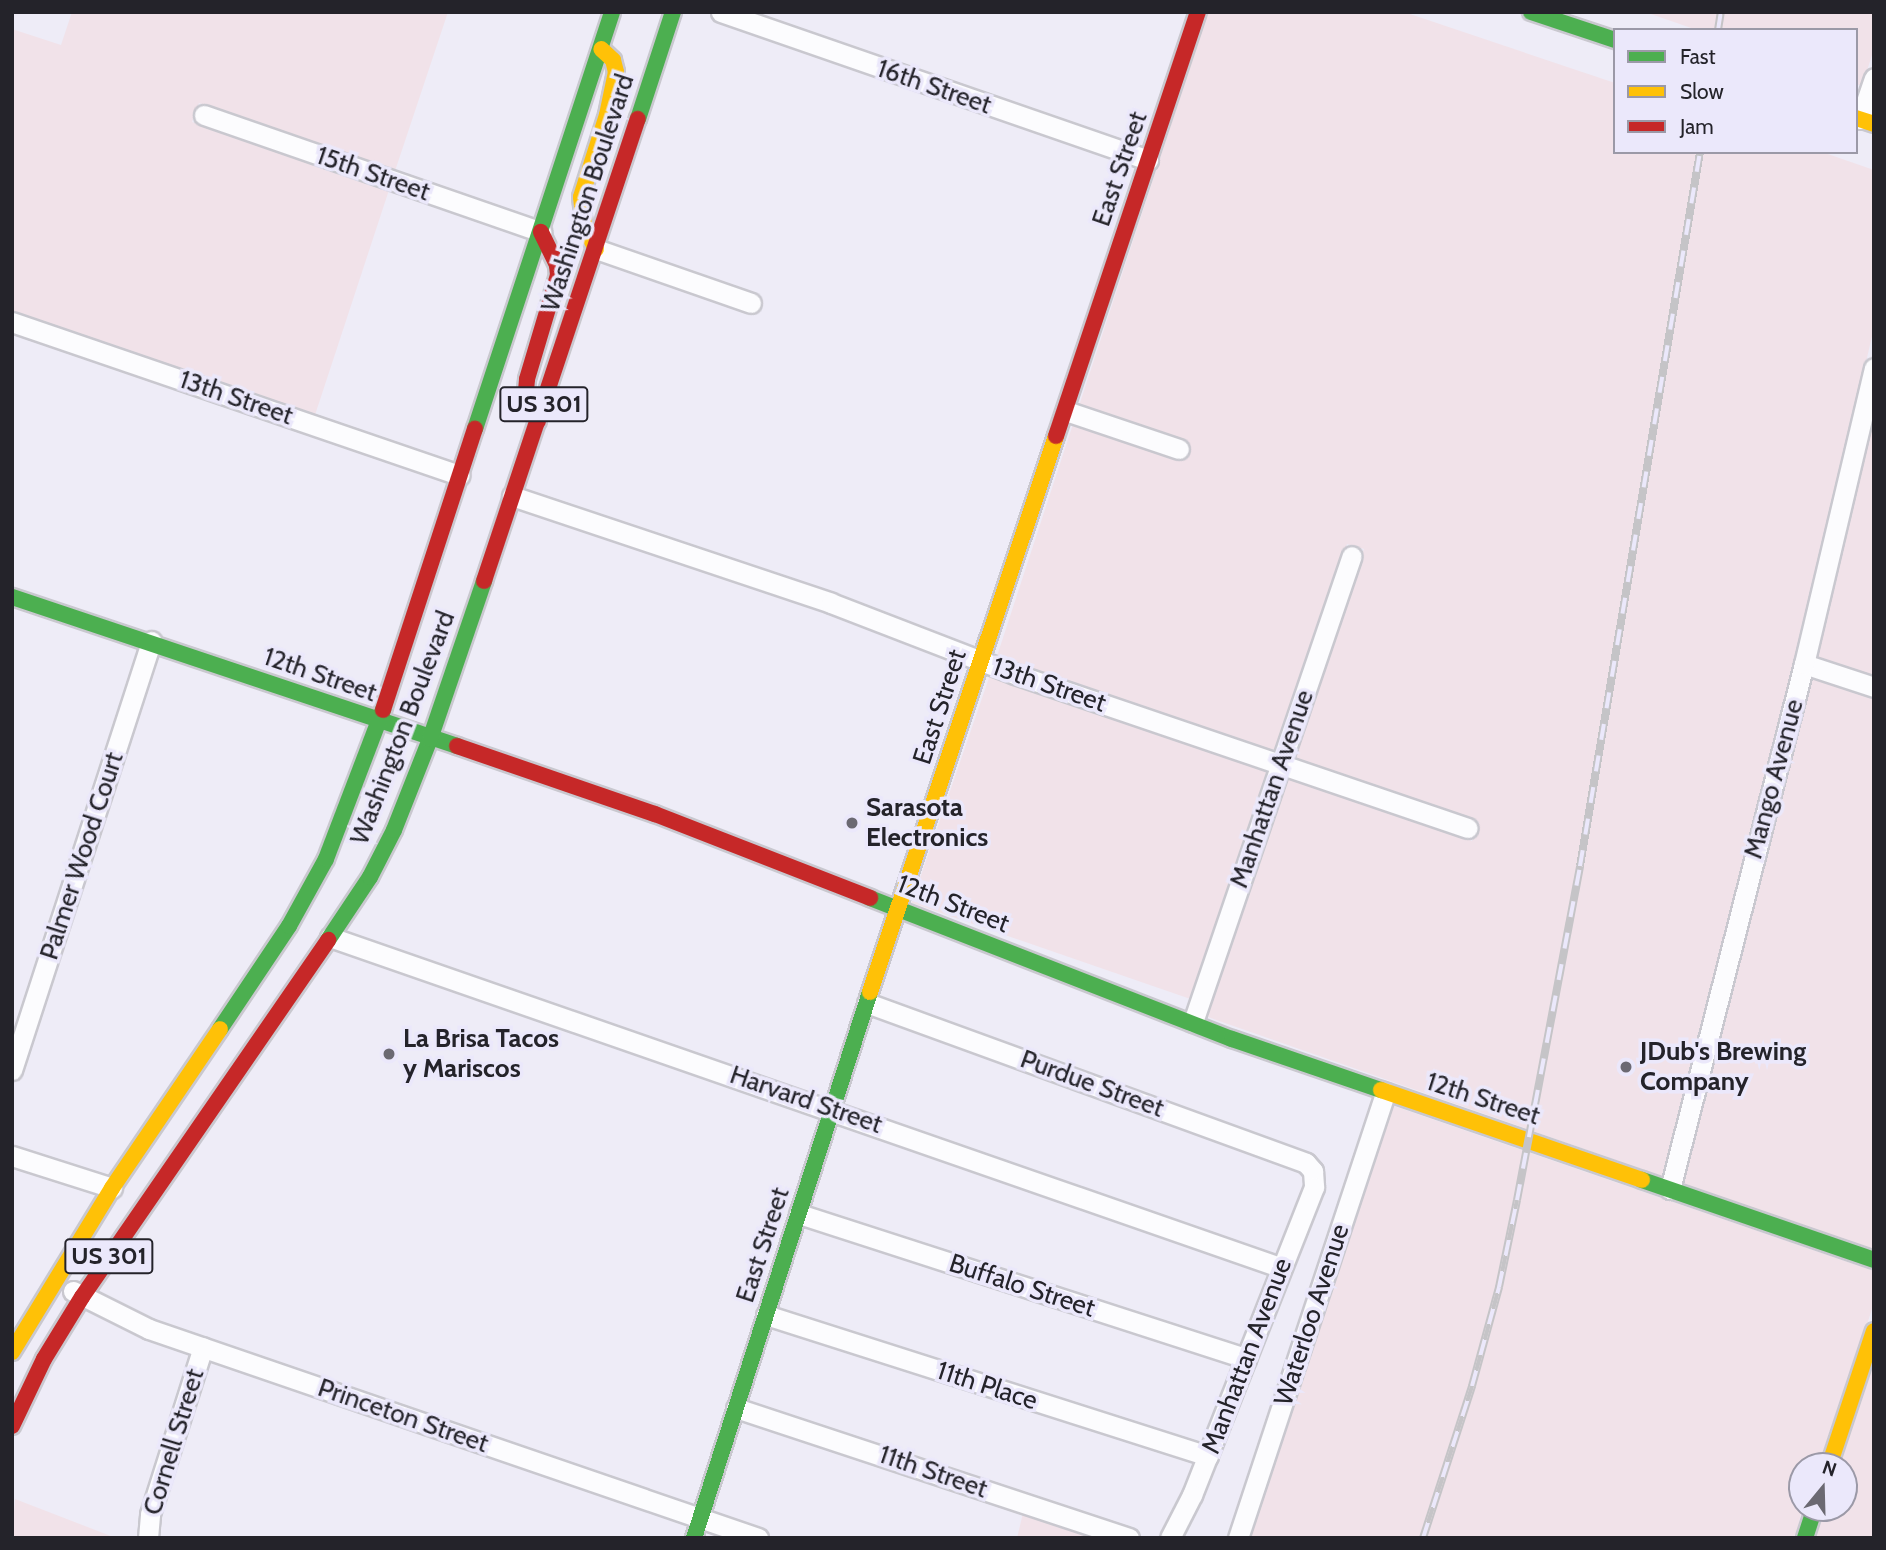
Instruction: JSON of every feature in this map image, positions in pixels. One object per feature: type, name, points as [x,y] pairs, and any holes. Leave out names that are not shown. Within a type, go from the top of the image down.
[{"type":"street","name":"Washington Boulevard","points":[[12,1352],[112,1188],[289,926],[326,859],[379,722],[612,12]]},
{"type":"street","name":"Washington Boulevard","points":[[12,1426],[44,1359],[82,1297],[330,937],[382,853],[430,739],[596,249],[673,12]]},
{"type":"street","name":"16th Street","points":[[721,12],[1148,160]]},
{"type":"street","name":"East Street","points":[[694,1538],[898,909],[1198,12]]},
{"type":"street","points":[[1531,12],[1613,39]]},
{"type":"street","points":[[601,49],[613,60],[616,72],[607,115],[580,197],[583,225],[596,249],[751,303]]},
{"type":"street","points":[[1863,120],[1874,78]]},
{"type":"street","name":"15th Street","points":[[204,116],[541,232]]},
{"type":"street","points":[[538,421],[528,400],[527,379],[558,275],[557,265],[541,232]]},
{"type":"street","name":"13th Street","points":[[12,322],[460,475]]},
{"type":"street","name":"Mango Avenue","points":[[1670,1189],[1804,664],[1874,368]]},
{"type":"street","points":[[1066,411],[1179,449]]},
{"type":"street","name":"13th Street","points":[[512,496],[827,601],[981,661],[1468,828]]},
{"type":"street","name":"Manhattan Avenue","points":[[1193,1022],[1352,556]]},
{"type":"street","name":"12th Street","points":[[12,597],[151,641],[379,722],[655,814],[1193,1022],[1385,1093],[1874,1260]]},
{"type":"street","name":"Palmer Wood Court","points":[[12,1070],[151,641]]},
{"type":"street","points":[[1804,664],[1874,687]]},
{"type":"street","name":"Harvard Street","points":[[330,937],[833,1109],[1280,1267]]},
{"type":"street","name":"Purdue Street","points":[[867,1003],[1306,1163],[1313,1171]]},
{"type":"street","name":"Waterloo Avenue","points":[[1238,1538],[1385,1093]]},
{"type":"street","points":[[12,1156],[112,1188]]},
{"type":"street","name":"Manhattan Avenue","points":[[1170,1538],[1208,1456],[1280,1267],[1314,1187],[1313,1171]]},
{"type":"street","name":"Buffalo Street","points":[[799,1214],[1246,1358]]},
{"type":"street","name":"Princeton Street","points":[[54,1280],[137,1324],[758,1538]]},
{"type":"street","name":"11th Place","points":[[766,1315],[1208,1456]]},
{"type":"street","points":[[1834,1452],[1874,1331]]},
{"type":"street","name":"Cornell Street","points":[[148,1538],[150,1514],[203,1347]]},
{"type":"street","name":"11th Street","points":[[736,1408],[1129,1538]]},
{"type":"shaded area","points":[[72,12],[448,12],[395,171],[199,103],[192,122],[389,190],[315,415],[12,311],[12,29],[61,45]]},
{"type":"shaded area","points":[[1208,12],[1404,12],[1613,82],[1613,154],[1828,154],[1874,170],[1874,328],[1795,662],[1664,1177],[1205,1016],[1286,776],[1472,841],[1479,822],[1293,757],[1364,549],[1347,544],[1276,751],[997,656]]},
{"type":"shaded area","points":[[1645,12],[1874,12],[1874,49],[1862,86],[1858,85],[1858,28],[1691,28]]},
{"type":"shaded area","points":[[1874,407],[1874,677],[1815,657]]},
{"type":"shaded area","points":[[990,675],[1269,771],[1190,999],[912,903]]},
{"type":"shaded area","points":[[1810,677],[1874,698],[1874,1250],[1681,1183]]},
{"type":"shaded area","points":[[1391,1105],[1874,1271],[1874,1303],[1825,1452],[1788,1452],[1788,1522],[1799,1522],[1796,1538],[1248,1538]]},
{"type":"shaded area","points":[[1874,1360],[1874,1538],[1815,1538],[1820,1522],[1858,1522],[1858,1452],[1844,1452]]},
{"type":"shaded area","points":[[15,1499],[116,1538],[12,1538]]},
{"type":"shaded area","points":[[1023,1513],[1097,1538],[1017,1538]]},
{"type":"railway","points":[[1718,28],[1721,12]]},
{"type":"railway","points":[[1423,1538],[1472,1386],[1499,1287],[1517,1200],[1580,866],[1700,154]]},
{"type":"traffic: fast","points":[[475,429],[612,12]]},
{"type":"traffic: fast","points":[[638,119],[673,12]]},
{"type":"traffic: fast","points":[[1531,12],[1613,39]]},
{"type":"traffic: fast","points":[[328,940],[370,877],[394,830],[430,739],[484,581]]},
{"type":"traffic: fast","points":[[12,597],[457,746]]},
{"type":"traffic: fast","points":[[220,1029],[289,926],[326,859],[383,710]]},
{"type":"traffic: fast","points":[[870,898],[1232,1039],[1381,1090]]},
{"type":"traffic: fast","points":[[694,1538],[870,992]]},
{"type":"traffic: fast","points":[[1642,1180],[1874,1260]]},
{"type":"traffic: fast","points":[[1805,1538],[1810,1522]]},
{"type":"traffic: slow","points":[[596,249],[584,225],[581,197],[607,115],[616,72],[613,60],[601,49]]},
{"type":"traffic: slow","points":[[1858,119],[1874,124]]},
{"type":"traffic: slow","points":[[870,992],[1056,436]]},
{"type":"traffic: slow","points":[[12,1352],[112,1188],[220,1029]]},
{"type":"traffic: slow","points":[[1381,1090],[1642,1180]]},
{"type":"traffic: slow","points":[[1834,1452],[1874,1331]]},
{"type":"traffic: jam","points":[[1056,436],[1198,12]]},
{"type":"traffic: jam","points":[[484,581],[638,119]]},
{"type":"traffic: jam","points":[[538,421],[526,391],[527,379],[558,275],[557,265],[541,232]]},
{"type":"traffic: jam","points":[[383,710],[475,429]]},
{"type":"traffic: jam","points":[[457,746],[655,814],[870,898]]},
{"type":"traffic: jam","points":[[12,1426],[44,1359],[82,1297],[328,940]]},
{"type":"place","name":"Sarasota Electronics","points":[[852,823]]},
{"type":"place","name":"La Brisa Tacos y Mariscos","points":[[389,1054]]},
{"type":"place","name":"JDub's Brewing Company","points":[[1626,1067]]}]
